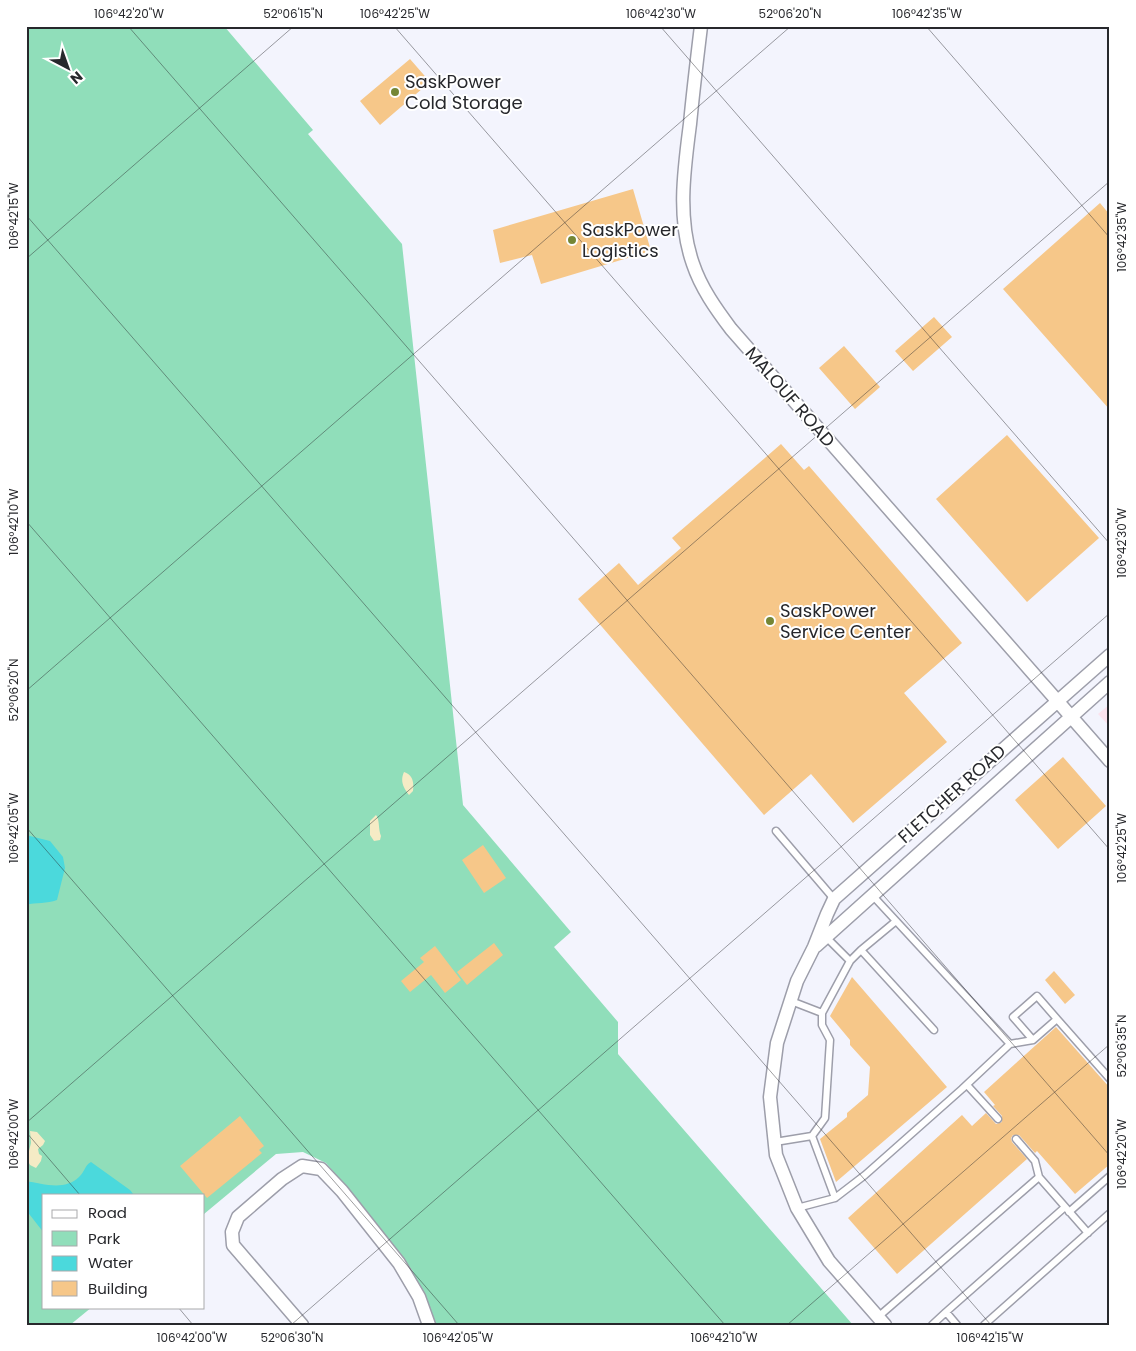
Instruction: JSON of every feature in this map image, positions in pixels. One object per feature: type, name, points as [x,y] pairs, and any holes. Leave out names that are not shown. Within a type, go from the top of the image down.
[{"type":"street","name":"MALOUF ROAD","points":[[701,26],[684,172],[683,204],[687,238],[693,264],[710,301],[731,330],[1110,761]]},
{"type":"street","name":"FLETCHER ROAD","points":[[881,1321],[830,1261],[797,1208],[776,1155],[770,1097],[777,1043],[797,981],[814,947],[834,899],[1110,655]]},
{"type":"street","name":"FLETCHER ROAD","points":[[814,947],[1110,682]]},
{"type":"street","points":[[302,1325],[233,1245],[232,1232],[238,1217],[282,1179],[302,1166],[321,1170],[342,1191],[399,1263],[419,1297],[429,1325]]},
{"type":"lane","points":[[776,831],[834,899]]},
{"type":"lane","points":[[872,896],[1010,1044]]},
{"type":"lane","points":[[775,1142],[812,1136],[825,1118],[830,1040],[822,1025],[822,1013],[850,961],[896,921]]},
{"type":"lane","points":[[826,937],[850,961]]},
{"type":"lane","points":[[862,950],[934,1030]]},
{"type":"lane","points":[[1033,1040],[1013,1017],[1037,996],[1110,1079]]},
{"type":"lane","points":[[791,1001],[822,1013]]},
{"type":"lane","points":[[797,1208],[835,1198],[865,1175],[1010,1044],[1033,1040],[1057,1018]]},
{"type":"lane","points":[[967,1084],[998,1119]]},
{"type":"lane","points":[[812,1136],[835,1198]]},
{"type":"lane","points":[[1016,1139],[1035,1161],[1039,1177],[1088,1233]]},
{"type":"lane","points":[[932,1325],[1067,1209],[1110,1176]]},
{"type":"lane","points":[[881,1321],[1039,1177]]},
{"type":"lane","points":[[984,1325],[1110,1213]]},
{"type":"lane","points":[[946,1312],[957,1325]]},
{"type":"shaded area","points":[[1110,704],[1110,727],[1098,714]]},
{"type":"green space","points":[[26,26],[224,26],[313,130],[308,134],[402,244],[463,805],[571,932],[554,947],[618,1022],[618,1054],[853,1325],[436,1325],[412,1270],[326,1163],[303,1152],[276,1154],[205,1213],[205,1194],[42,1194],[42,1308],[91,1308],[70,1325],[26,1325]]},
{"type":"sand","points":[[404,772],[411,777],[413,782],[413,791],[409,795],[403,784]]},
{"type":"sand","points":[[376,815],[381,836],[380,840],[374,841],[370,835],[370,821]]},
{"type":"sand","points":[[30,1131],[37,1132],[45,1141],[38,1149],[39,1154],[42,1156],[36,1168],[30,1165],[27,1159],[31,1143]]},
{"type":"water","points":[[26,835],[50,841],[63,857],[65,868],[57,900],[26,905]]},
{"type":"water","points":[[91,1162],[133,1194],[42,1194],[42,1230],[26,1210],[26,1181],[47,1185],[67,1184],[79,1177]]},
{"type":"building","name":"SaskPower Cold Storage","points":[[410,59],[430,82],[380,125],[360,101]]},
{"type":"building","name":"SaskPower Logistics","points":[[633,189],[651,251],[541,284],[532,255],[500,263],[493,230]]},
{"type":"building","points":[[1100,203],[1110,215],[1110,410],[1003,289]]},
{"type":"building","points":[[934,317],[952,337],[913,371],[895,351]]},
{"type":"building","points":[[844,346],[880,387],[855,409],[819,368]]},
{"type":"building","points":[[1007,435],[1099,538],[1027,602],[936,499]]},
{"type":"building","name":"SaskPower Service Center","points":[[781,444],[804,470],[809,466],[962,643],[904,693],[947,742],[853,823],[811,774],[764,815],[578,599],[619,563],[638,585],[681,548],[672,538]]},
{"type":"building","points":[[1063,757],[1106,806],[1058,849],[1015,800]]},
{"type":"building","points":[[483,845],[506,878],[484,893],[462,860]]},
{"type":"building","points":[[494,943],[503,955],[467,985],[457,972]]},
{"type":"building","points":[[435,946],[461,980],[445,993],[431,975],[410,992],[401,981],[424,962],[420,958]]},
{"type":"building","points":[[1054,971],[1075,995],[1065,1004],[1045,980]]},
{"type":"building","points":[[852,977],[947,1087],[836,1182],[820,1139],[847,1117],[847,1113],[868,1095],[870,1067],[850,1045],[850,1040],[830,1016]]},
{"type":"building","points":[[1056,1027],[1110,1088],[1110,1164],[1075,1194],[1037,1151],[1035,1153],[1019,1135],[1013,1135],[1011,1138],[1012,1142],[1027,1159],[897,1274],[848,1218],[962,1115],[972,1126],[986,1113],[996,1124],[1002,1122],[1002,1116],[984,1092]]},
{"type":"building","points":[[240,1116],[264,1146],[259,1150],[262,1153],[207,1198],[180,1166]]},
{"type":"place","name":"SaskPower Cold Storage","points":[[395,92]]},
{"type":"place","name":"SaskPower Logistics","points":[[572,240]]},
{"type":"place","name":"SaskPower Service Center","points":[[770,621]]}]
